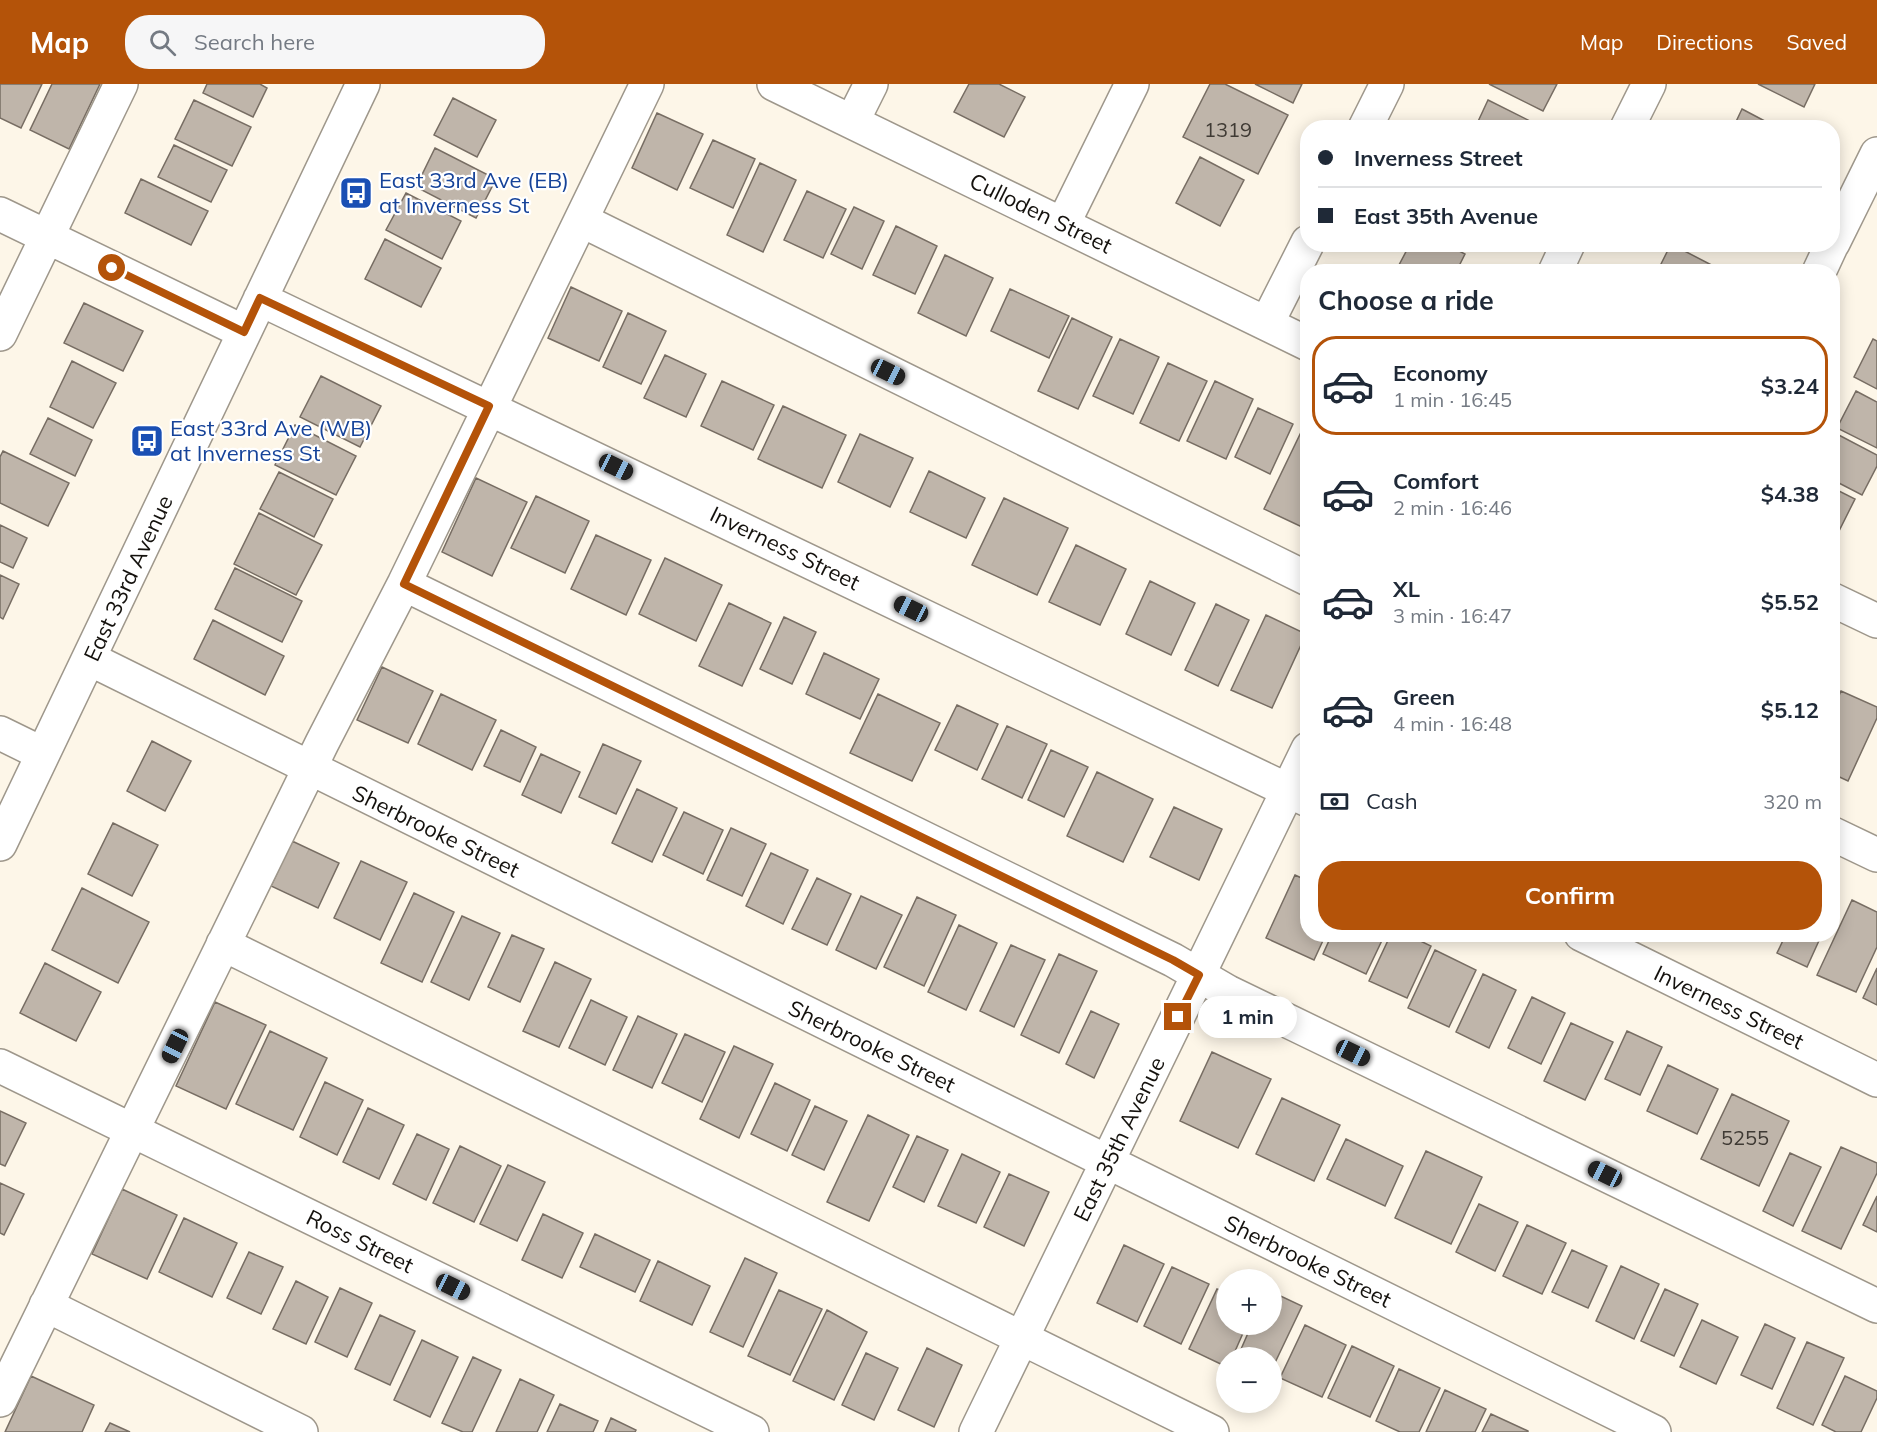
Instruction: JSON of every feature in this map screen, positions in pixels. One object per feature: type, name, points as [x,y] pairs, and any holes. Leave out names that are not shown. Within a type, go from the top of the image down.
[{"type":"street","points":[[0,334],[121,84]]},
{"type":"street","name":"East 33rd Avenue","points":[[0,844],[363,84]]},
{"type":"street","points":[[0,1400],[223,944],[404,584],[647,84]]},
{"type":"street","name":"Culloden Street","points":[[774,84],[1300,340]]},
{"type":"street","points":[[852,122],[871,84]]},
{"type":"street","points":[[1063,224],[1132,84]]},
{"type":"street","points":[[1369,120],[1387,84]]},
{"type":"street","points":[[1631,120],[1649,84]]},
{"type":"street","points":[[1840,230],[1877,154]]},
{"type":"street","points":[[0,214],[244,332]]},
{"type":"street","points":[[581,220],[1300,575]]},
{"type":"street","points":[[1267,323],[1303,252]]},
{"type":"street","name":"Inverness Street","points":[[260,298],[1298,796]]},
{"type":"street","points":[[404,584],[1199,975],[1228,992],[1877,1306]]},
{"type":"street","points":[[1840,603],[1877,621]]},
{"type":"street","name":"Sherbrooke Street","points":[[90,659],[1654,1432]]},
{"type":"street","points":[[0,733],[43,754]]},
{"type":"street","name":"East 35th Avenue","points":[[976,1432],[1199,975],[1298,796]]},
{"type":"street","points":[[1840,837],[1877,855]]},
{"type":"street","name":"Inverness Street","points":[[1597,942],[1877,1080]]},
{"type":"street","points":[[223,944],[1212,1432]]},
{"type":"street","name":"Ross Street","points":[[0,1066],[752,1432]]},
{"type":"street","points":[[46,1305],[301,1432]]},
{"type":"building","points":[[0,84],[42,84],[21,128],[0,118]]},
{"type":"building","points":[[52,84],[100,84],[69,149],[30,130]]},
{"type":"building","points":[[207,84],[260,84],[267,88],[253,117],[203,93]]},
{"type":"building","points":[[969,84],[999,84],[1025,97],[1004,137],[954,112]]},
{"type":"building","points":[[1210,84],[1225,84],[1288,115],[1258,174],[1183,137]]},
{"type":"building","points":[[1255,84],[1302,84],[1293,103]]},
{"type":"building","points":[[1489,84],[1557,84],[1543,111]]},
{"type":"building","points":[[1758,84],[1815,84],[1804,107]]},
{"type":"building","points":[[453,98],[496,120],[477,157],[434,135]]},
{"type":"building","points":[[194,100],[251,127],[232,166],[175,139]]},
{"type":"building","points":[[1488,100],[1528,120],[1479,120]]},
{"type":"building","points":[[1742,109],[1763,120],[1737,120]]},
{"type":"building","points":[[657,113],[703,134],[677,190],[632,168]]},
{"type":"building","points":[[713,140],[755,159],[733,208],[690,188]]},
{"type":"building","points":[[174,145],[227,170],[211,202],[158,177]]},
{"type":"building","points":[[435,148],[496,179],[476,218],[416,187]]},
{"type":"building","points":[[1200,157],[1244,180],[1220,226],[1176,203]]},
{"type":"building","points":[[760,163],[796,180],[763,252],[727,235]]},
{"type":"building","points":[[141,179],[208,211],[191,245],[125,213]]},
{"type":"building","points":[[807,191],[846,209],[823,258],[784,240]]},
{"type":"building","points":[[406,193],[461,221],[442,259],[386,230]]},
{"type":"building","points":[[854,207],[884,221],[862,269],[831,254]]},
{"type":"building","points":[[896,226],[937,246],[915,294],[873,275]]},
{"type":"building","points":[[385,239],[441,268],[421,307],[365,279]]},
{"type":"building","points":[[1406,252],[1461,252],[1465,254],[1460,264],[1400,264]]},
{"type":"building","points":[[1667,252],[1686,252],[1710,264],[1661,264]]},
{"type":"building","points":[[945,255],[993,278],[966,336],[918,313]]},
{"type":"building","points":[[571,287],[622,311],[599,361],[548,338]]},
{"type":"building","points":[[1010,289],[1069,316],[1049,358],[991,331]]},
{"type":"building","points":[[84,303],[143,331],[123,371],[64,343]]},
{"type":"building","points":[[628,313],[666,331],[641,384],[603,367]]},
{"type":"building","points":[[1072,318],[1112,337],[1078,409],[1038,391]]},
{"type":"building","points":[[1120,339],[1159,357],[1133,414],[1093,396]]},
{"type":"building","points":[[1873,339],[1877,341],[1877,389],[1854,377]]},
{"type":"building","points":[[665,355],[706,374],[686,417],[644,398]]},
{"type":"building","points":[[72,361],[116,383],[93,428],[50,407]]},
{"type":"building","points":[[1168,363],[1207,381],[1179,441],[1140,423]]},
{"type":"building","points":[[321,376],[381,406],[360,447],[300,417]]},
{"type":"building","points":[[722,381],[774,405],[753,450],[701,426]]},
{"type":"building","points":[[1215,381],[1253,399],[1226,459],[1187,441]]},
{"type":"building","points":[[1856,391],[1877,402],[1877,448],[1840,430],[1840,422]]},
{"type":"building","points":[[783,406],[846,435],[822,488],[758,459]]},
{"type":"building","points":[[1258,408],[1293,424],[1270,474],[1235,457]]},
{"type":"building","points":[[48,418],[92,440],[75,476],[30,454]]},
{"type":"building","points":[[295,425],[356,456],[336,495],[275,465]]},
{"type":"building","points":[[860,434],[913,458],[890,507],[838,482]]},
{"type":"building","points":[[1300,434],[1300,526],[1264,509]]},
{"type":"building","points":[[1840,436],[1877,455],[1877,466],[1862,495],[1840,484]]},
{"type":"building","points":[[3,451],[69,483],[48,526],[0,503],[0,457]]},
{"type":"building","points":[[929,471],[985,498],[966,538],[910,512]]},
{"type":"building","points":[[279,472],[333,499],[314,537],[260,509]]},
{"type":"building","points":[[476,478],[527,502],[492,576],[442,552]]},
{"type":"building","points":[[1840,492],[1855,499],[1840,529]]},
{"type":"building","points":[[536,496],[589,521],[565,573],[511,548]]},
{"type":"building","points":[[1004,498],[1068,528],[1037,595],[972,565]]},
{"type":"building","points":[[259,513],[322,545],[296,595],[234,564]]},
{"type":"building","points":[[0,525],[27,538],[13,568],[0,562]]},
{"type":"building","points":[[596,535],[651,560],[626,615],[571,589]]},
{"type":"building","points":[[1076,545],[1126,569],[1100,625],[1049,602]]},
{"type":"building","points":[[665,558],[722,585],[696,641],[639,614]]},
{"type":"building","points":[[235,568],[302,601],[282,642],[215,609]]},
{"type":"building","points":[[0,575],[19,584],[3,619],[0,617]]},
{"type":"building","points":[[1150,581],[1195,603],[1171,655],[1126,634]]},
{"type":"building","points":[[729,603],[771,623],[742,686],[699,666]]},
{"type":"building","points":[[1216,604],[1249,620],[1218,686],[1185,670]]},
{"type":"building","points":[[1266,615],[1300,631],[1300,647],[1272,708],[1231,690]]},
{"type":"building","points":[[784,617],[816,632],[792,684],[760,669]]},
{"type":"building","points":[[213,620],[284,656],[265,695],[194,659]]},
{"type":"building","points":[[824,653],[879,679],[860,719],[806,694]]},
{"type":"building","points":[[382,667],[433,691],[408,743],[357,720]]},
{"type":"building","points":[[1841,691],[1877,707],[1877,718],[1848,781],[1840,777]]},
{"type":"building","points":[[441,694],[496,720],[472,770],[418,744]]},
{"type":"building","points":[[878,694],[940,723],[912,781],[850,753]]},
{"type":"building","points":[[957,705],[998,724],[977,770],[935,750]]},
{"type":"building","points":[[1007,726],[1047,744],[1022,798],[982,779]]},
{"type":"building","points":[[501,730],[536,747],[520,782],[484,766]]},
{"type":"building","points":[[152,741],[191,761],[165,811],[127,791]]},
{"type":"building","points":[[603,744],[641,761],[616,814],[579,797]]},
{"type":"building","points":[[1051,750],[1088,767],[1064,817],[1028,800]]},
{"type":"building","points":[[541,754],[580,772],[561,813],[522,795]]},
{"type":"building","points":[[1097,772],[1153,799],[1123,862],[1067,836]]},
{"type":"building","points":[[637,789],[677,808],[652,862],[612,843]]},
{"type":"building","points":[[1174,807],[1222,829],[1199,880],[1150,857]]},
{"type":"building","points":[[684,812],[723,830],[703,874],[663,855]]},
{"type":"building","points":[[113,823],[158,845],[132,896],[88,874]]},
{"type":"building","points":[[731,828],[766,844],[742,896],[707,880]]},
{"type":"building","points":[[292,841],[339,863],[318,908],[271,886]]},
{"type":"building","points":[[771,853],[808,870],[783,924],[746,906]]},
{"type":"building","points":[[361,861],[407,882],[380,940],[334,918]]},
{"type":"building","points":[[1295,875],[1300,877],[1300,942],[1322,942],[1314,960],[1266,938]]},
{"type":"building","points":[[817,878],[851,894],[827,945],[792,929]]},
{"type":"building","points":[[82,888],[149,922],[118,983],[52,950]]},
{"type":"building","points":[[414,893],[454,912],[422,982],[381,963]]},
{"type":"building","points":[[861,896],[902,915],[876,969],[836,950]]},
{"type":"building","points":[[917,897],[956,915],[924,986],[884,967]]},
{"type":"building","points":[[1852,900],[1877,912],[1877,947],[1856,992],[1817,975],[1832,942],[1840,942],[1840,926]]},
{"type":"building","points":[[462,916],[500,933],[469,1000],[431,982]]},
{"type":"building","points":[[959,925],[997,943],[966,1010],[928,992]]},
{"type":"building","points":[[512,935],[544,949],[520,1002],[488,987]]},
{"type":"building","points":[[1328,942],[1381,942],[1366,974],[1323,954]]},
{"type":"building","points":[[1387,942],[1423,942],[1431,946],[1407,998],[1369,981]]},
{"type":"building","points":[[1782,942],[1818,942],[1807,967],[1777,953]]},
{"type":"building","points":[[1011,945],[1045,960],[1014,1027],[980,1011]]},
{"type":"building","points":[[1435,950],[1476,970],[1449,1027],[1408,1008]]},
{"type":"building","points":[[1059,954],[1097,971],[1059,1053],[1021,1035]]},
{"type":"building","points":[[555,962],[591,979],[559,1047],[523,1031]]},
{"type":"building","points":[[45,963],[101,992],[76,1041],[20,1013]]},
{"type":"building","points":[[1877,968],[1877,1005],[1863,998]]},
{"type":"building","points":[[1483,974],[1516,990],[1489,1048],[1456,1032]]},
{"type":"building","points":[[1532,997],[1565,1013],[1541,1064],[1508,1048]]},
{"type":"building","points":[[591,1000],[627,1017],[605,1065],[569,1048]]},
{"type":"building","points":[[215,1002],[266,1025],[226,1109],[176,1086]]},
{"type":"building","points":[[1091,1011],[1119,1024],[1094,1078],[1066,1064]]},
{"type":"building","points":[[638,1016],[677,1034],[652,1088],[613,1070]]},
{"type":"building","points":[[1571,1023],[1613,1042],[1585,1100],[1544,1081]]},
{"type":"building","points":[[270,1031],[327,1058],[293,1130],[236,1104]]},
{"type":"building","points":[[1627,1031],[1662,1047],[1640,1095],[1605,1079]]},
{"type":"building","points":[[685,1034],[725,1052],[702,1102],[662,1083]]},
{"type":"building","points":[[734,1046],[773,1064],[739,1138],[700,1119]]},
{"type":"building","points":[[1212,1052],[1271,1079],[1238,1148],[1180,1121]]},
{"type":"building","points":[[1668,1065],[1718,1089],[1697,1134],[1647,1111]]},
{"type":"building","points":[[325,1082],[363,1100],[337,1155],[300,1137]]},
{"type":"building","points":[[775,1083],[810,1100],[787,1151],[751,1134]]},
{"type":"building","points":[[1732,1094],[1789,1121],[1759,1186],[1701,1159]]},
{"type":"building","points":[[1282,1098],[1340,1125],[1314,1181],[1256,1154]]},
{"type":"building","points":[[815,1106],[847,1121],[824,1170],[792,1155]]},
{"type":"building","points":[[368,1108],[404,1125],[379,1179],[343,1162]]},
{"type":"building","points":[[0,1111],[26,1123],[5,1166],[0,1164]]},
{"type":"building","points":[[868,1115],[909,1135],[869,1221],[827,1202]]},
{"type":"building","points":[[417,1134],[449,1149],[426,1200],[393,1184]]},
{"type":"building","points":[[917,1136],[948,1150],[924,1202],[893,1187]]},
{"type":"building","points":[[1346,1139],[1403,1166],[1385,1206],[1327,1179]]},
{"type":"building","points":[[460,1146],[501,1166],[474,1222],[433,1203]]},
{"type":"building","points":[[1841,1147],[1877,1163],[1877,1173],[1841,1249],[1802,1231]]},
{"type":"building","points":[[1426,1151],[1482,1177],[1451,1244],[1395,1218]]},
{"type":"building","points":[[1790,1153],[1821,1167],[1793,1226],[1763,1211]]},
{"type":"building","points":[[962,1154],[1000,1172],[976,1223],[938,1206]]},
{"type":"building","points":[[508,1165],[545,1182],[517,1241],[480,1224]]},
{"type":"building","points":[[1009,1174],[1049,1192],[1024,1246],[984,1227]]},
{"type":"building","points":[[0,1183],[24,1194],[4,1235],[0,1233]]},
{"type":"building","points":[[122,1189],[177,1215],[147,1279],[92,1254]]},
{"type":"building","points":[[1877,1196],[1877,1232],[1863,1225]]},
{"type":"building","points":[[1479,1204],[1518,1222],[1495,1271],[1456,1252]]},
{"type":"building","points":[[543,1214],[583,1233],[562,1278],[522,1260]]},
{"type":"building","points":[[184,1218],[237,1243],[212,1297],[159,1272]]},
{"type":"building","points":[[1527,1225],[1566,1243],[1542,1294],[1503,1276]]},
{"type":"building","points":[[595,1234],[650,1260],[635,1292],[580,1267]]},
{"type":"building","points":[[1124,1245],[1164,1264],[1137,1322],[1097,1303]]},
{"type":"building","points":[[1572,1250],[1607,1266],[1588,1308],[1552,1292]]},
{"type":"building","points":[[249,1252],[283,1267],[261,1314],[227,1298]]},
{"type":"building","points":[[745,1258],[777,1273],[743,1347],[710,1332]]},
{"type":"building","points":[[658,1261],[710,1286],[692,1325],[640,1301]]},
{"type":"building","points":[[1621,1266],[1659,1284],[1634,1339],[1596,1321]]},
{"type":"building","points":[[1172,1267],[1209,1284],[1181,1344],[1144,1326]]},
{"type":"building","points":[[296,1281],[328,1297],[306,1344],[273,1329]]},
{"type":"building","points":[[340,1288],[372,1303],[347,1357],[315,1342]]},
{"type":"building","points":[[1665,1289],[1698,1304],[1674,1356],[1641,1341]]},
{"type":"building","points":[[779,1290],[822,1309],[790,1375],[748,1356]]},
{"type":"building","points":[[1216,1291],[1216,1335],[1242,1335],[1237,1347],[1216,1347],[1216,1362],[1189,1349]]},
{"type":"building","points":[[1282,1297],[1302,1306],[1282,1348],[1242,1347],[1247,1335],[1282,1335]]},
{"type":"building","points":[[827,1310],[867,1332],[834,1400],[793,1381]]},
{"type":"building","points":[[380,1315],[415,1331],[390,1385],[355,1369]]},
{"type":"building","points":[[1702,1320],[1738,1337],[1716,1384],[1680,1367]]},
{"type":"building","points":[[1765,1324],[1795,1338],[1772,1389],[1741,1375]]},
{"type":"building","points":[[1305,1325],[1346,1345],[1322,1397],[1282,1379],[1282,1374]]},
{"type":"building","points":[[422,1340],[458,1357],[430,1417],[394,1400]]},
{"type":"building","points":[[1807,1342],[1844,1358],[1813,1425],[1777,1408]]},
{"type":"building","points":[[1352,1346],[1394,1366],[1370,1417],[1328,1398]]},
{"type":"building","points":[[927,1348],[962,1365],[934,1427],[898,1410]]},
{"type":"building","points":[[866,1353],[898,1368],[874,1420],[842,1405]]},
{"type":"building","points":[[473,1357],[501,1370],[472,1432],[463,1432],[442,1423]]},
{"type":"building","points":[[1399,1369],[1440,1388],[1419,1432],[1400,1432],[1376,1421]]},
{"type":"building","points":[[31,1376],[94,1405],[82,1432],[5,1432]]},
{"type":"building","points":[[1845,1376],[1877,1391],[1877,1398],[1861,1432],[1836,1432],[1822,1425]]},
{"type":"building","points":[[520,1379],[554,1395],[537,1432],[496,1432]]},
{"type":"building","points":[[1445,1390],[1486,1409],[1475,1432],[1426,1432]]},
{"type":"building","points":[[560,1404],[598,1421],[593,1432],[547,1432]]},
{"type":"building","points":[[1491,1414],[1528,1431],[1528,1432],[1482,1432]]},
{"type":"building","points":[[611,1418],[636,1430],[635,1432],[605,1432]]},
{"type":"building","points":[[110,1423],[130,1432],[105,1432]]},
{"type":"place","name":"East 33rd Ave (EB) at Inverness St","points":[[356,193]]},
{"type":"place","name":"East 33rd Ave (WB) at Inverness St","points":[[147,441]]},
{"type":"route","points":[[112,268],[244,332],[260,298],[489,406],[404,584],[1173,960],[1199,975],[1178,1017]]}]
